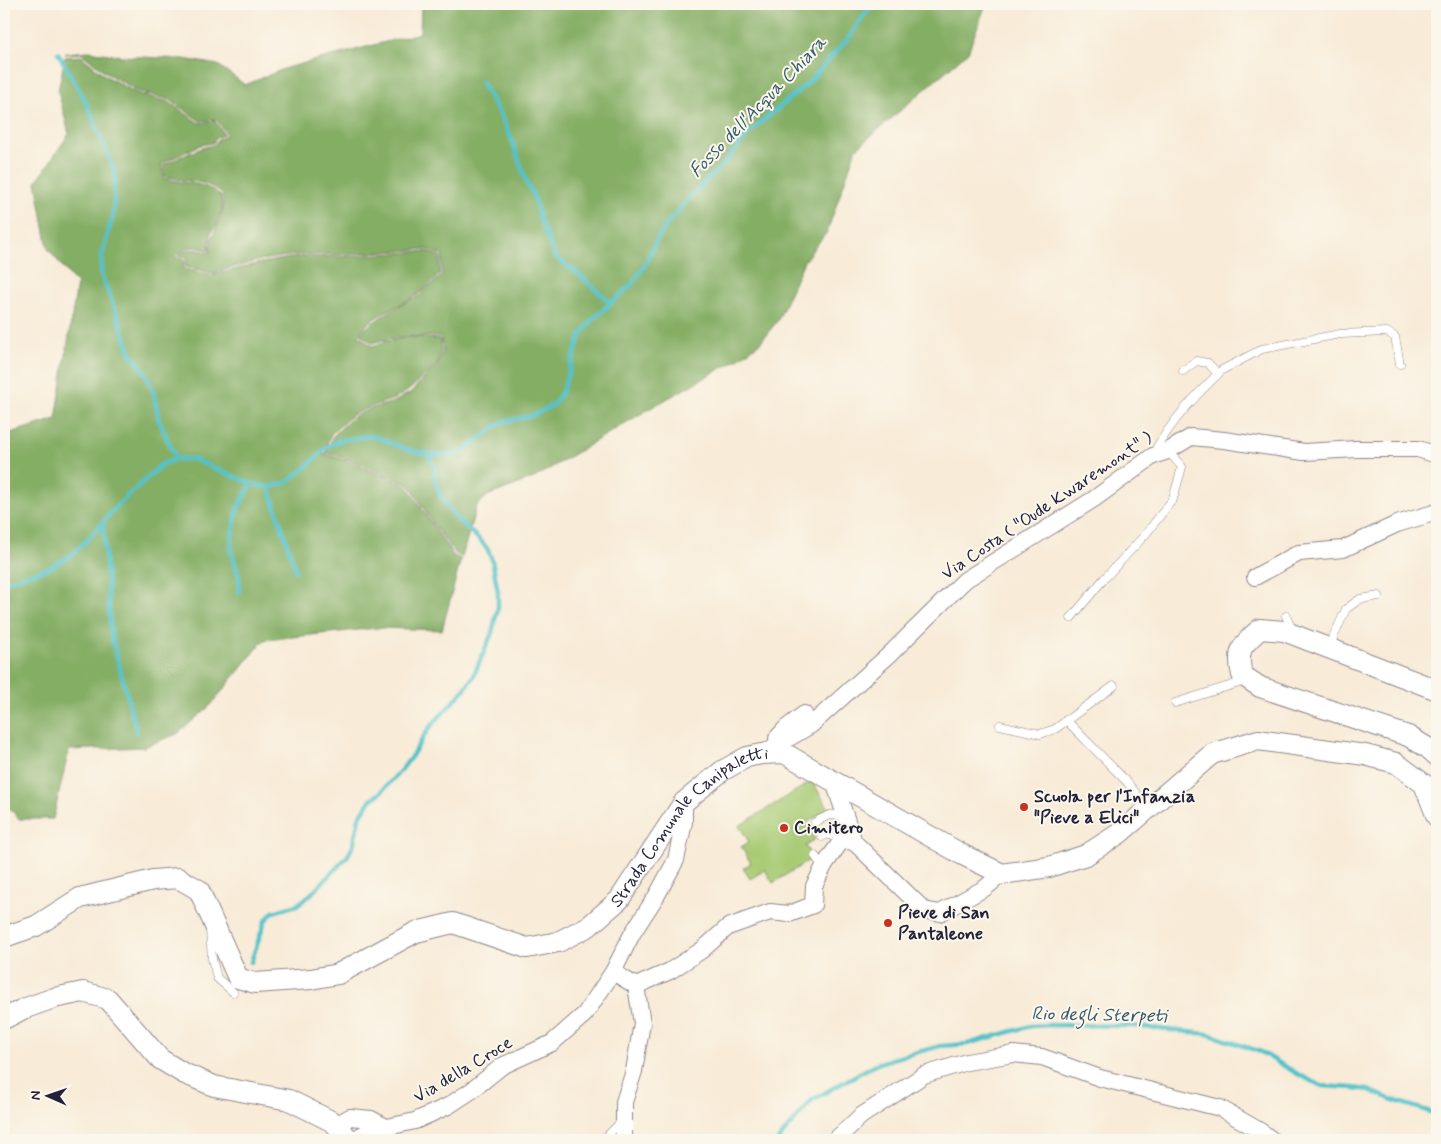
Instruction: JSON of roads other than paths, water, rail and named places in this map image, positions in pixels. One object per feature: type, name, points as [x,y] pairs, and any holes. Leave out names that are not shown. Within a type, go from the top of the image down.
[{"type":"street","name":"Via Costa ( \"Oude Kwaremont\" )","points":[[762,754],[812,725],[889,655],[965,580],[1094,499],[1152,456],[1168,451],[1191,437],[1304,452],[1357,448],[1418,449],[1437,455]]},
{"type":"street","points":[[1255,577],[1299,553],[1343,549],[1396,524],[1437,512]]},
{"type":"street","points":[[1437,690],[1284,631],[1260,629],[1244,643],[1238,659],[1242,675],[1260,687],[1408,736],[1437,756]]},
{"type":"street","points":[[762,754],[786,728],[804,714]]},
{"type":"street","points":[[834,782],[845,815],[848,841],[924,910],[940,912],[985,888],[1002,874],[1049,867],[1086,855],[1120,833],[1212,754],[1258,740],[1364,755],[1396,763],[1424,784],[1437,817]]},
{"type":"street","name":"Strada Comunale Canipaletti","points":[[4,937],[36,926],[80,898],[153,880],[178,878],[199,890],[238,978],[255,983],[310,979],[338,974],[416,932],[454,923],[526,948],[558,942],[589,926],[619,900],[684,802],[722,771],[747,757],[762,754],[784,753],[963,855],[1002,874]]},
{"type":"street","name":"Via della Croce","points":[[351,1140],[369,1132],[415,1121],[448,1106],[471,1091],[502,1066],[552,1043],[585,1014],[613,972],[632,934],[676,860],[684,822],[684,802]]},
{"type":"street","points":[[636,986],[670,971],[702,950],[728,926],[770,912],[790,914],[813,905],[814,886],[819,862],[848,841]]},
{"type":"street","points":[[613,972],[636,986],[642,1023],[634,1071],[624,1102],[624,1140]]},
{"type":"street","points":[[4,1019],[23,1009],[54,998],[83,992],[108,1000],[160,1059],[183,1073],[214,1086],[289,1100],[333,1122],[351,1140]]},
{"type":"street","points":[[835,1140],[861,1116],[924,1075],[967,1062],[1013,1054],[1042,1057],[1100,1078],[1220,1108],[1272,1140]]},
{"type":"street","points":[[336,1125],[350,1117],[371,1119],[386,1127]]},
{"type":"lane","points":[[1152,456],[1164,435],[1189,402],[1222,370],[1262,349],[1349,333],[1387,332],[1395,338],[1400,364]]},
{"type":"lane","points":[[1184,371],[1196,361],[1208,363],[1218,374]]},
{"type":"lane","points":[[1071,618],[1145,535],[1173,499],[1182,467],[1168,451]]},
{"type":"lane","points":[[1329,648],[1346,608],[1360,599],[1379,596]]},
{"type":"lane","points":[[1286,616],[1293,635]]},
{"type":"lane","points":[[1176,703],[1250,680]]},
{"type":"lane","points":[[1000,725],[1040,734],[1055,729],[1114,686]]},
{"type":"lane","points":[[1066,720],[1127,782],[1148,808]]},
{"type":"lane","points":[[815,822],[829,815],[845,815]]},
{"type":"lane","points":[[822,837],[827,834],[848,841]]},
{"type":"lane","points":[[209,914],[212,959],[216,978],[233,992]]},
{"type":"lane","points":[[603,1140],[624,1118]]},
{"type":"waterway","name":"Fosso dell'Acqua Chiara","points":[[4,582],[47,569],[70,556],[117,506],[162,464],[176,459],[193,459],[252,484],[269,487],[286,483],[327,447],[340,440],[369,436],[406,449],[428,454],[458,455],[502,422],[532,416],[553,405],[562,392],[581,335],[593,319],[631,285],[644,267],[666,225],[691,196],[726,161],[749,133],[810,81],[850,36],[874,4]]},
{"type":"waterway","points":[[58,53],[86,102],[113,167],[115,177],[113,216],[102,255],[101,274],[131,354],[148,378],[154,394],[159,420],[176,459]]},
{"type":"waterway","points":[[481,82],[501,116],[513,143],[555,257],[576,272],[611,303]]},
{"type":"waterway","points":[[251,962],[265,921],[273,912],[297,905],[310,895],[347,857],[353,846],[359,818],[370,801],[402,769],[429,728],[464,690],[473,677],[492,633],[498,607],[498,592],[492,560],[488,550],[481,541],[456,518],[440,495],[435,481],[435,468],[428,454]]},
{"type":"waterway","points":[[239,592],[239,577],[231,550],[232,536],[238,507],[252,484]]},
{"type":"waterway","points":[[269,487],[296,571]]},
{"type":"waterway","points":[[103,523],[111,635],[137,733]]},
{"type":"waterway","name":"Rio degli Sterpeti","points":[[778,1140],[812,1100],[874,1065],[940,1046],[967,1044],[1031,1026],[1051,1025],[1132,1026],[1208,1034],[1261,1052],[1322,1086],[1369,1090],[1437,1114]]},
{"type":"place","name":"Scuola per l'Infanzia \"Pieve a Elici\"","points":[[1024,807]]},
{"type":"place","name":"Cimitero","points":[[784,828]]},
{"type":"place","name":"Pieve di San Pantaleone","points":[[888,923]]}]
